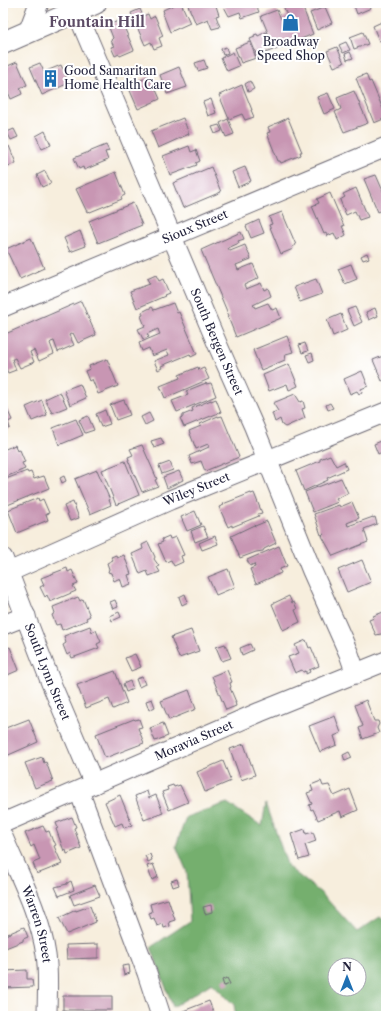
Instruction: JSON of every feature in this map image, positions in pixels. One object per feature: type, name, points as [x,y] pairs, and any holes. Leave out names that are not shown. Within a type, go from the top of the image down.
[{"type":"main road","points":[[3,43],[82,6]]},
{"type":"street","points":[[28,32],[39,3]]},
{"type":"street","name":"South Bergen Street","points":[[82,6],[172,236],[268,459],[312,571],[349,654],[356,674]]},
{"type":"street","name":"Sioux Street","points":[[3,307],[386,146]]},
{"type":"street","name":"Wiley Street","points":[[6,565],[386,412]]},
{"type":"street","name":"South Lynn Street","points":[[6,565],[51,683],[161,1016]]},
{"type":"street","points":[[3,625],[26,616]]},
{"type":"street","name":"Moravia Street","points":[[3,823],[260,712],[356,674],[386,660]]},
{"type":"street","name":"Warren Street","points":[[3,837],[34,907],[43,938],[48,969],[47,1016]]},
{"type":"green space","points":[[227,803],[262,826],[266,803],[288,867],[321,893],[357,932],[380,917],[386,922],[386,1016],[236,1016],[234,1005],[212,983],[173,1007],[151,947],[190,921],[187,872],[176,846],[186,817]]},
{"type":"building","points":[[181,3],[190,23],[170,32],[163,14],[163,10]]},
{"type":"building","points":[[187,3],[215,3],[219,15],[216,16],[220,27],[212,29],[208,19],[196,24]]},
{"type":"building","points":[[222,3],[251,3],[252,6],[256,5],[259,12],[242,18],[240,12],[229,16]]},
{"type":"building","points":[[296,3],[301,3],[313,34],[275,50],[261,16],[277,10],[281,19],[287,16],[284,8]]},
{"type":"building","points":[[353,3],[369,3],[371,8],[357,14]]},
{"type":"building","points":[[325,7],[332,23],[317,30],[310,13]]},
{"type":"building","points":[[140,9],[143,16],[148,14],[150,19],[155,16],[163,36],[159,38],[162,46],[154,49],[151,42],[145,45],[131,13]]},
{"type":"building","points":[[3,10],[7,21],[3,22]]},
{"type":"building","points":[[121,20],[134,50],[120,56],[119,54],[115,56],[111,47],[115,46],[111,40],[113,38],[108,25]]},
{"type":"building","points":[[386,20],[386,38],[379,41],[373,26]]},
{"type":"building","points":[[266,32],[273,50],[257,56],[250,39],[255,37],[254,35],[257,34],[258,36]]},
{"type":"building","points":[[363,32],[368,44],[354,49],[350,37]]},
{"type":"building","points":[[250,42],[256,58],[241,63],[235,48]]},
{"type":"building","points":[[346,42],[350,50],[343,53],[339,45]]},
{"type":"building","points":[[226,47],[228,53],[223,55],[221,49]]},
{"type":"building","points":[[337,47],[344,63],[334,67],[327,51]]},
{"type":"building","points":[[233,52],[239,66],[227,71],[221,58]]},
{"type":"building","points":[[350,52],[353,58],[347,60],[345,54]]},
{"type":"building","points":[[204,60],[207,68],[198,71],[195,63]]},
{"type":"building","points":[[17,62],[27,85],[20,88],[22,94],[11,99],[3,80],[3,68]]},
{"type":"building","name":"Good Samaritan Home Health Care","points":[[40,63],[44,72],[61,65],[69,83],[42,95],[30,67]]},
{"type":"building","points":[[179,67],[187,87],[167,94],[160,75]]},
{"type":"building","points":[[366,74],[369,82],[371,81],[386,116],[386,118],[374,123],[356,78]]},
{"type":"building","points":[[150,76],[160,99],[138,109],[128,86]]},
{"type":"building","points":[[250,81],[254,89],[248,92],[245,84]]},
{"type":"building","points":[[242,85],[254,117],[245,120],[242,114],[229,119],[219,95]]},
{"type":"building","points":[[354,91],[368,123],[344,132],[335,112],[341,109],[337,98]]},
{"type":"building","points":[[328,93],[335,109],[324,114],[317,97]]},
{"type":"building","points":[[211,99],[216,113],[208,116],[203,102]]},
{"type":"building","points":[[183,118],[189,134],[158,148],[151,131]]},
{"type":"building","points":[[288,118],[302,152],[300,152],[301,155],[281,163],[278,161],[267,133],[270,132],[268,127]]},
{"type":"building","points":[[228,119],[234,134],[226,137],[220,123]]},
{"type":"building","points":[[219,125],[222,131],[215,134],[212,127]]},
{"type":"building","points":[[14,129],[18,137],[11,140],[7,132]]},
{"type":"building","points":[[45,131],[51,145],[42,149],[36,136]]},
{"type":"building","points":[[106,145],[109,151],[105,152],[108,160],[84,170],[83,167],[79,169],[74,158]]},
{"type":"building","points":[[9,146],[16,163],[3,168],[3,148]]},
{"type":"building","points":[[189,146],[191,152],[196,150],[200,161],[196,163],[197,165],[170,175],[163,156]]},
{"type":"building","points":[[211,167],[221,192],[183,208],[173,183]]},
{"type":"building","points":[[245,167],[251,181],[238,187],[232,172]]},
{"type":"building","points":[[45,171],[51,183],[42,187],[37,175]]},
{"type":"building","points":[[116,172],[125,195],[121,197],[122,199],[87,212],[76,189]]},
{"type":"building","points":[[376,175],[386,198],[386,212],[381,214],[380,211],[378,212],[364,179]]},
{"type":"building","points":[[356,188],[368,217],[359,220],[355,211],[346,215],[340,200],[345,197],[343,194]]},
{"type":"building","points":[[330,193],[344,226],[342,226],[346,235],[337,240],[334,233],[327,236],[326,233],[324,234],[312,206],[319,203],[317,199]]},
{"type":"building","points":[[133,203],[142,225],[98,243],[89,221]]},
{"type":"building","points":[[282,212],[296,245],[292,247],[293,249],[281,254],[269,225],[272,224],[269,217]]},
{"type":"building","points":[[259,220],[264,233],[251,238],[246,226]]},
{"type":"building","points":[[80,231],[86,246],[70,252],[64,238]]},
{"type":"building","points":[[241,232],[244,239],[228,248],[230,251],[245,245],[251,259],[236,265],[238,270],[253,264],[259,278],[244,285],[246,289],[261,283],[264,290],[268,288],[271,296],[253,305],[255,308],[268,303],[272,310],[277,308],[281,318],[236,337],[228,317],[229,316],[201,250]]},
{"type":"building","points":[[31,238],[44,268],[20,279],[6,249]]},
{"type":"building","points":[[367,253],[369,258],[363,260],[361,256]]},
{"type":"building","points":[[351,264],[357,279],[345,284],[338,269]]},
{"type":"building","points":[[156,275],[159,281],[163,279],[169,293],[137,308],[130,291],[150,284],[147,279]]},
{"type":"building","points":[[316,279],[322,294],[300,302],[294,287]]},
{"type":"building","points":[[81,301],[96,335],[78,343],[73,333],[69,335],[74,345],[58,352],[54,341],[51,342],[50,343],[54,354],[39,361],[34,350],[30,352],[34,362],[20,368],[15,358],[12,359],[16,370],[8,373],[3,363],[3,335]]},
{"type":"building","points":[[173,303],[177,313],[179,312],[197,354],[191,357],[190,354],[161,366],[162,368],[158,370],[154,361],[169,355],[167,350],[152,356],[149,348],[142,351],[139,343],[160,334],[158,329],[147,334],[149,337],[143,339],[138,329],[145,326],[141,316],[143,315],[142,312],[152,307],[154,310]]},
{"type":"building","points":[[355,307],[362,322],[354,326],[347,310]]},
{"type":"building","points":[[375,308],[378,316],[369,320],[366,312]]},
{"type":"building","points":[[341,314],[347,330],[333,336],[327,320]]},
{"type":"building","points":[[287,336],[293,352],[286,354],[285,360],[261,370],[253,350]]},
{"type":"building","points":[[305,343],[308,351],[302,353],[299,345]]},
{"type":"building","points":[[312,353],[314,360],[309,362],[306,355]]},
{"type":"building","points":[[383,356],[385,361],[386,360],[386,379],[382,381],[373,360]]},
{"type":"building","points":[[107,359],[118,386],[98,394],[92,379],[89,381],[85,371],[90,369],[89,366]]},
{"type":"building","points":[[289,364],[298,386],[289,390],[287,384],[269,391],[263,375]]},
{"type":"building","points":[[198,367],[199,370],[204,368],[209,379],[165,398],[160,386],[180,378],[179,375]]},
{"type":"building","points":[[362,371],[368,386],[361,389],[362,392],[359,394],[357,391],[350,394],[344,379]]},
{"type":"building","points":[[206,383],[211,383],[216,396],[177,412],[172,401],[188,395],[186,391]]},
{"type":"building","points":[[80,384],[86,398],[70,405],[64,390]]},
{"type":"building","points":[[60,392],[67,407],[52,413],[45,399]]},
{"type":"building","points":[[295,394],[300,402],[303,401],[305,408],[302,409],[305,418],[285,427],[282,425],[280,419],[275,422],[272,413],[278,411],[273,403]]},
{"type":"building","points":[[216,399],[221,412],[184,427],[180,418],[183,417],[183,415],[193,411],[192,408]]},
{"type":"building","points":[[42,400],[47,415],[32,421],[26,407]]},
{"type":"building","points":[[124,400],[130,415],[116,420],[110,405]]},
{"type":"building","points":[[330,403],[333,408],[328,410],[326,405]]},
{"type":"building","points":[[3,405],[4,408],[6,407],[12,420],[8,422],[10,428],[3,431]]},
{"type":"building","points":[[105,410],[110,424],[101,427],[96,414]]},
{"type":"building","points":[[149,413],[153,421],[145,425],[141,417]]},
{"type":"building","points":[[88,416],[94,430],[85,433],[79,420]]},
{"type":"building","points":[[218,416],[222,416],[239,457],[205,471],[201,461],[192,464],[189,456],[209,447],[208,444],[196,449],[189,431]]},
{"type":"building","points":[[76,419],[83,435],[59,445],[53,428]]},
{"type":"building","points":[[161,438],[164,444],[154,448],[151,441]]},
{"type":"building","points":[[386,439],[386,466],[382,452],[378,454],[374,444]]},
{"type":"building","points":[[15,445],[17,451],[20,450],[25,462],[22,463],[25,469],[3,478],[3,450]]},
{"type":"building","points":[[142,445],[157,479],[155,480],[158,486],[142,492],[128,457],[133,455],[130,449]]},
{"type":"building","points":[[330,455],[336,466],[344,462],[347,469],[304,491],[296,471]]},
{"type":"building","points":[[125,461],[139,495],[116,505],[102,470]]},
{"type":"building","points":[[170,462],[173,470],[162,474],[159,466]]},
{"type":"building","points":[[97,470],[111,505],[90,514],[75,479]]},
{"type":"building","points":[[27,471],[28,473],[31,472],[34,479],[44,476],[49,488],[5,506],[3,500],[3,480]]},
{"type":"building","points":[[179,471],[183,480],[167,488],[163,477]]},
{"type":"building","points":[[64,476],[66,481],[62,483],[60,478]]},
{"type":"building","points":[[341,478],[348,493],[336,499],[338,502],[313,512],[305,492]]},
{"type":"building","points":[[254,493],[262,513],[258,514],[259,516],[232,527],[232,525],[228,527],[219,507]]},
{"type":"building","points":[[38,498],[39,501],[43,499],[49,513],[46,514],[48,520],[17,533],[8,510]]},
{"type":"building","points":[[73,502],[79,518],[70,521],[64,506]]},
{"type":"building","points":[[352,502],[359,518],[347,523],[348,526],[373,517],[375,517],[377,524],[364,529],[368,542],[333,556],[322,536],[324,534],[321,535],[314,514]]},
{"type":"building","points":[[195,511],[201,525],[187,531],[181,517]]},
{"type":"building","points":[[267,521],[276,543],[263,551],[240,558],[231,536],[254,525],[255,526]]},
{"type":"building","points":[[203,526],[208,537],[195,542],[191,531]]},
{"type":"building","points":[[169,536],[170,539],[176,537],[184,555],[181,556],[183,562],[174,566],[171,560],[166,562],[158,544],[163,542],[162,539]]},
{"type":"building","points":[[215,536],[218,544],[202,550],[199,543]]},
{"type":"building","points":[[148,542],[155,557],[154,559],[159,566],[157,567],[160,572],[149,576],[147,571],[140,574],[132,554],[143,549],[142,545]]},
{"type":"building","points":[[279,546],[287,566],[280,569],[281,573],[256,584],[250,569],[255,567],[254,564],[250,566],[247,560]]},
{"type":"building","points":[[116,555],[117,558],[124,555],[131,574],[128,575],[131,584],[123,587],[120,578],[114,581],[111,573],[108,572],[109,569],[107,563],[113,560],[111,557]]},
{"type":"building","points":[[362,560],[371,582],[347,592],[338,570]]},
{"type":"building","points":[[67,568],[68,572],[72,570],[78,584],[73,586],[76,591],[50,602],[47,595],[45,597],[40,587],[44,585],[41,578]]},
{"type":"building","points":[[228,569],[235,587],[216,595],[208,577]]},
{"type":"building","points":[[185,594],[188,602],[182,605],[179,597]]},
{"type":"building","points":[[289,596],[297,609],[295,610],[300,622],[283,630],[272,604]]},
{"type":"building","points":[[78,597],[80,601],[83,599],[90,616],[86,618],[87,620],[62,630],[60,624],[56,625],[52,615],[55,613],[53,607]]},
{"type":"building","points":[[115,600],[118,607],[113,609],[110,602]]},
{"type":"building","points":[[386,611],[386,633],[376,635],[369,620],[374,618],[373,616]]},
{"type":"building","points":[[119,612],[121,617],[112,621],[110,616]]},
{"type":"building","points":[[90,626],[92,632],[96,630],[101,642],[97,644],[99,648],[72,658],[70,653],[67,655],[63,645],[66,643],[64,636]]},
{"type":"building","points":[[191,630],[199,651],[179,658],[171,637]]},
{"type":"building","points":[[306,640],[309,648],[311,647],[319,666],[309,670],[310,672],[306,674],[306,671],[303,672],[302,670],[295,673],[288,657],[299,653],[295,645]]},
{"type":"building","points":[[225,644],[231,658],[222,661],[216,647]]},
{"type":"building","points":[[250,644],[253,650],[242,655],[240,648]]},
{"type":"building","points":[[10,647],[19,670],[3,677],[3,650]]},
{"type":"building","points":[[135,654],[141,667],[131,671],[125,658]]},
{"type":"building","points":[[227,670],[232,682],[230,683],[230,688],[236,702],[236,706],[226,710],[212,676]]},
{"type":"building","points":[[115,671],[127,703],[113,709],[109,699],[86,708],[77,685]]},
{"type":"building","points":[[142,677],[145,684],[139,687],[136,679]]},
{"type":"building","points":[[130,681],[133,689],[126,692],[123,684]]},
{"type":"building","points":[[189,690],[196,709],[169,720],[161,701]]},
{"type":"building","points":[[152,699],[155,707],[149,710],[146,701]]},
{"type":"building","points":[[366,700],[374,721],[378,721],[379,724],[377,728],[379,733],[363,739],[359,728],[363,726],[355,705]]},
{"type":"building","points":[[335,716],[341,733],[334,736],[337,745],[320,752],[309,726]]},
{"type":"building","points":[[29,719],[38,742],[4,757],[3,729]]},
{"type":"building","points":[[134,719],[139,719],[142,727],[138,728],[144,743],[105,758],[96,734]]},
{"type":"building","points":[[163,723],[168,736],[155,741],[150,728]]},
{"type":"building","points":[[244,744],[255,775],[241,780],[230,749]]},
{"type":"building","points":[[349,752],[352,758],[345,761],[343,755]]},
{"type":"building","points":[[42,757],[44,763],[46,762],[53,781],[35,788],[25,763]]},
{"type":"building","points":[[223,761],[231,781],[205,792],[197,772]]},
{"type":"building","points":[[321,781],[323,786],[329,785],[334,796],[350,789],[358,810],[342,817],[340,811],[318,820],[313,809],[311,810],[309,805],[312,804],[307,793],[313,791],[311,785]]},
{"type":"building","points":[[173,785],[174,787],[180,785],[188,802],[169,810],[162,792],[168,790],[167,787]]},
{"type":"building","points":[[147,791],[149,798],[156,795],[163,813],[144,820],[135,796]]},
{"type":"building","points":[[120,795],[132,825],[124,828],[122,823],[115,826],[105,802]]},
{"type":"building","points":[[72,817],[81,848],[67,854],[66,850],[64,851],[56,829],[58,828],[56,823]]},
{"type":"building","points":[[43,826],[46,832],[49,831],[53,842],[54,841],[56,845],[54,846],[62,864],[37,874],[33,863],[40,860],[34,845],[31,847],[25,833]]},
{"type":"building","points":[[305,829],[306,834],[313,832],[316,841],[305,845],[309,857],[299,860],[291,834]]},
{"type":"building","points":[[150,854],[152,860],[148,862],[145,856]]},
{"type":"building","points":[[153,864],[158,877],[152,880],[147,866]]},
{"type":"building","points":[[177,879],[179,885],[173,887],[171,881]]},
{"type":"building","points":[[71,881],[74,890],[59,896],[55,887],[67,884]]},
{"type":"building","points":[[95,885],[100,896],[74,905],[70,895]]},
{"type":"building","points":[[168,899],[175,920],[169,922],[170,926],[164,928],[163,924],[157,926],[154,918],[151,919],[149,913],[152,912],[150,904]]},
{"type":"building","points":[[211,905],[212,912],[205,914],[203,907]]},
{"type":"building","points":[[90,906],[96,922],[67,934],[59,918],[76,910]]},
{"type":"building","points":[[24,927],[28,937],[23,939],[23,941],[3,949],[3,936]]},
{"type":"building","points":[[98,944],[98,958],[67,959],[66,945]]},
{"type":"building","points":[[129,965],[130,973],[124,975],[122,966]]},
{"type":"building","points":[[27,970],[27,979],[32,979],[33,987],[3,988],[3,971]]},
{"type":"building","points":[[227,978],[230,984],[224,986],[222,980]]},
{"type":"building","points":[[63,996],[112,996],[112,1010],[63,1010]]},
{"type":"building","points":[[209,1001],[215,1016],[175,1016],[179,1015],[178,1013]]},
{"type":"building","points":[[86,1014],[102,1014],[102,1016],[86,1016]]},
{"type":"place","name":"Broadway Speed Shop","points":[[291,23]]},
{"type":"place","name":"Good Samaritan Home Health Care","points":[[51,78]]},
{"type":"district","name":"Fountain Hill","points":[[97,22]]}]
